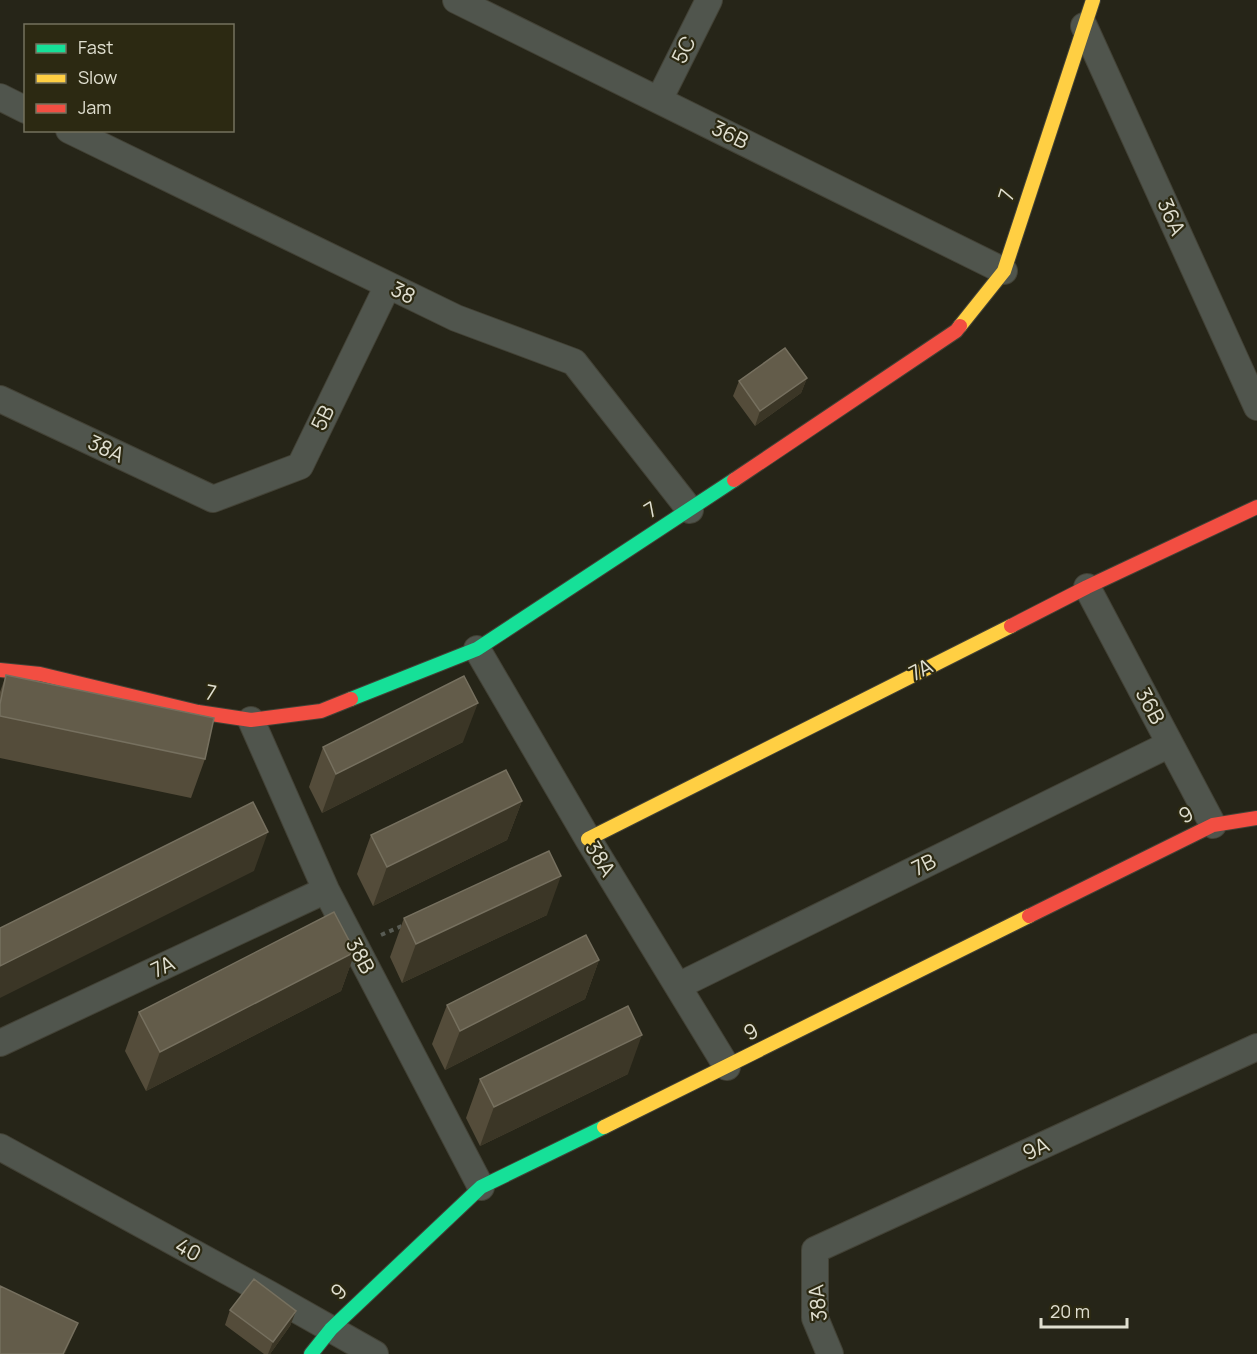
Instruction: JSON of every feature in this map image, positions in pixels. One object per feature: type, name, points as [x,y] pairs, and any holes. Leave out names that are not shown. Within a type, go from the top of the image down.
[{"type":"street","name":"36B","points":[[456,0],[1004,270]]},
{"type":"street","name":"5C","points":[[659,100],[709,0]]},
{"type":"street","name":"7","points":[[0,670],[40,674],[198,712],[251,720],[321,711],[477,649],[956,332],[1004,270],[1093,0]]},
{"type":"street","name":"36A","points":[[1084,26],[1257,407]]},
{"type":"street","points":[[0,97],[24,109]]},
{"type":"street","name":"38","points":[[73,132],[456,318],[574,362],[690,510]]},
{"type":"street","name":"5B","points":[[213,500],[300,466],[388,285]]},
{"type":"street","name":"38A","points":[[0,399],[213,500]]},
{"type":"street","name":"7A","points":[[588,839],[1087,587],[1257,507]]},
{"type":"street","name":"36B","points":[[1087,587],[1213,825]]},
{"type":"street","name":"38A","points":[[477,649],[588,839],[727,1067]]},
{"type":"street","name":"38B","points":[[251,720],[326,890],[481,1187]]},
{"type":"street","name":"7B","points":[[678,986],[1170,744]]},
{"type":"street","name":"9","points":[[311,1354],[330,1329],[481,1187],[1213,825],[1257,818]]},
{"type":"street","name":"7A","points":[[0,1043],[326,890]]},
{"type":"street","name":"9A","points":[[814,1250],[1257,1047]]},
{"type":"street","name":"40","points":[[0,1147],[375,1354]]},
{"type":"street","name":"38A","points":[[814,1250],[815,1318],[830,1354]]},
{"type":"path","points":[[356,947],[409,922]]},
{"type":"building","points":[[785,348],[807,378],[760,411],[739,381]]},
{"type":"building","points":[[6,675],[214,718],[205,759],[0,716]]},
{"type":"building","points":[[464,676],[478,703],[336,774],[323,747]]},
{"type":"building","points":[[506,770],[522,801],[387,867],[371,835]]},
{"type":"building","points":[[253,802],[268,832],[0,966],[0,928]]},
{"type":"building","points":[[549,851],[561,876],[416,944],[404,918]]},
{"type":"building","points":[[334,912],[355,952],[160,1052],[139,1012]]},
{"type":"building","points":[[586,935],[599,960],[460,1031],[447,1005]]},
{"type":"building","points":[[628,1006],[642,1035],[494,1107],[480,1079]]},
{"type":"building","points":[[254,1279],[296,1311],[273,1342],[230,1310]]},
{"type":"building","points":[[0,1286],[78,1323],[63,1354],[0,1354]]},
{"type":"traffic: fast","points":[[351,699],[477,649],[734,480]]},
{"type":"traffic: fast","points":[[311,1354],[331,1329],[481,1187],[604,1127]]},
{"type":"traffic: slow","points":[[960,326],[1004,271],[1093,0]]},
{"type":"traffic: slow","points":[[588,839],[1011,626]]},
{"type":"traffic: slow","points":[[604,1127],[1029,916]]},
{"type":"traffic: jam","points":[[734,480],[956,331],[960,326]]},
{"type":"traffic: jam","points":[[1011,626],[1087,587],[1257,507]]},
{"type":"traffic: jam","points":[[0,670],[40,674],[198,712],[251,720],[321,711],[351,699]]},
{"type":"traffic: jam","points":[[1029,916],[1213,825],[1257,818]]}]
